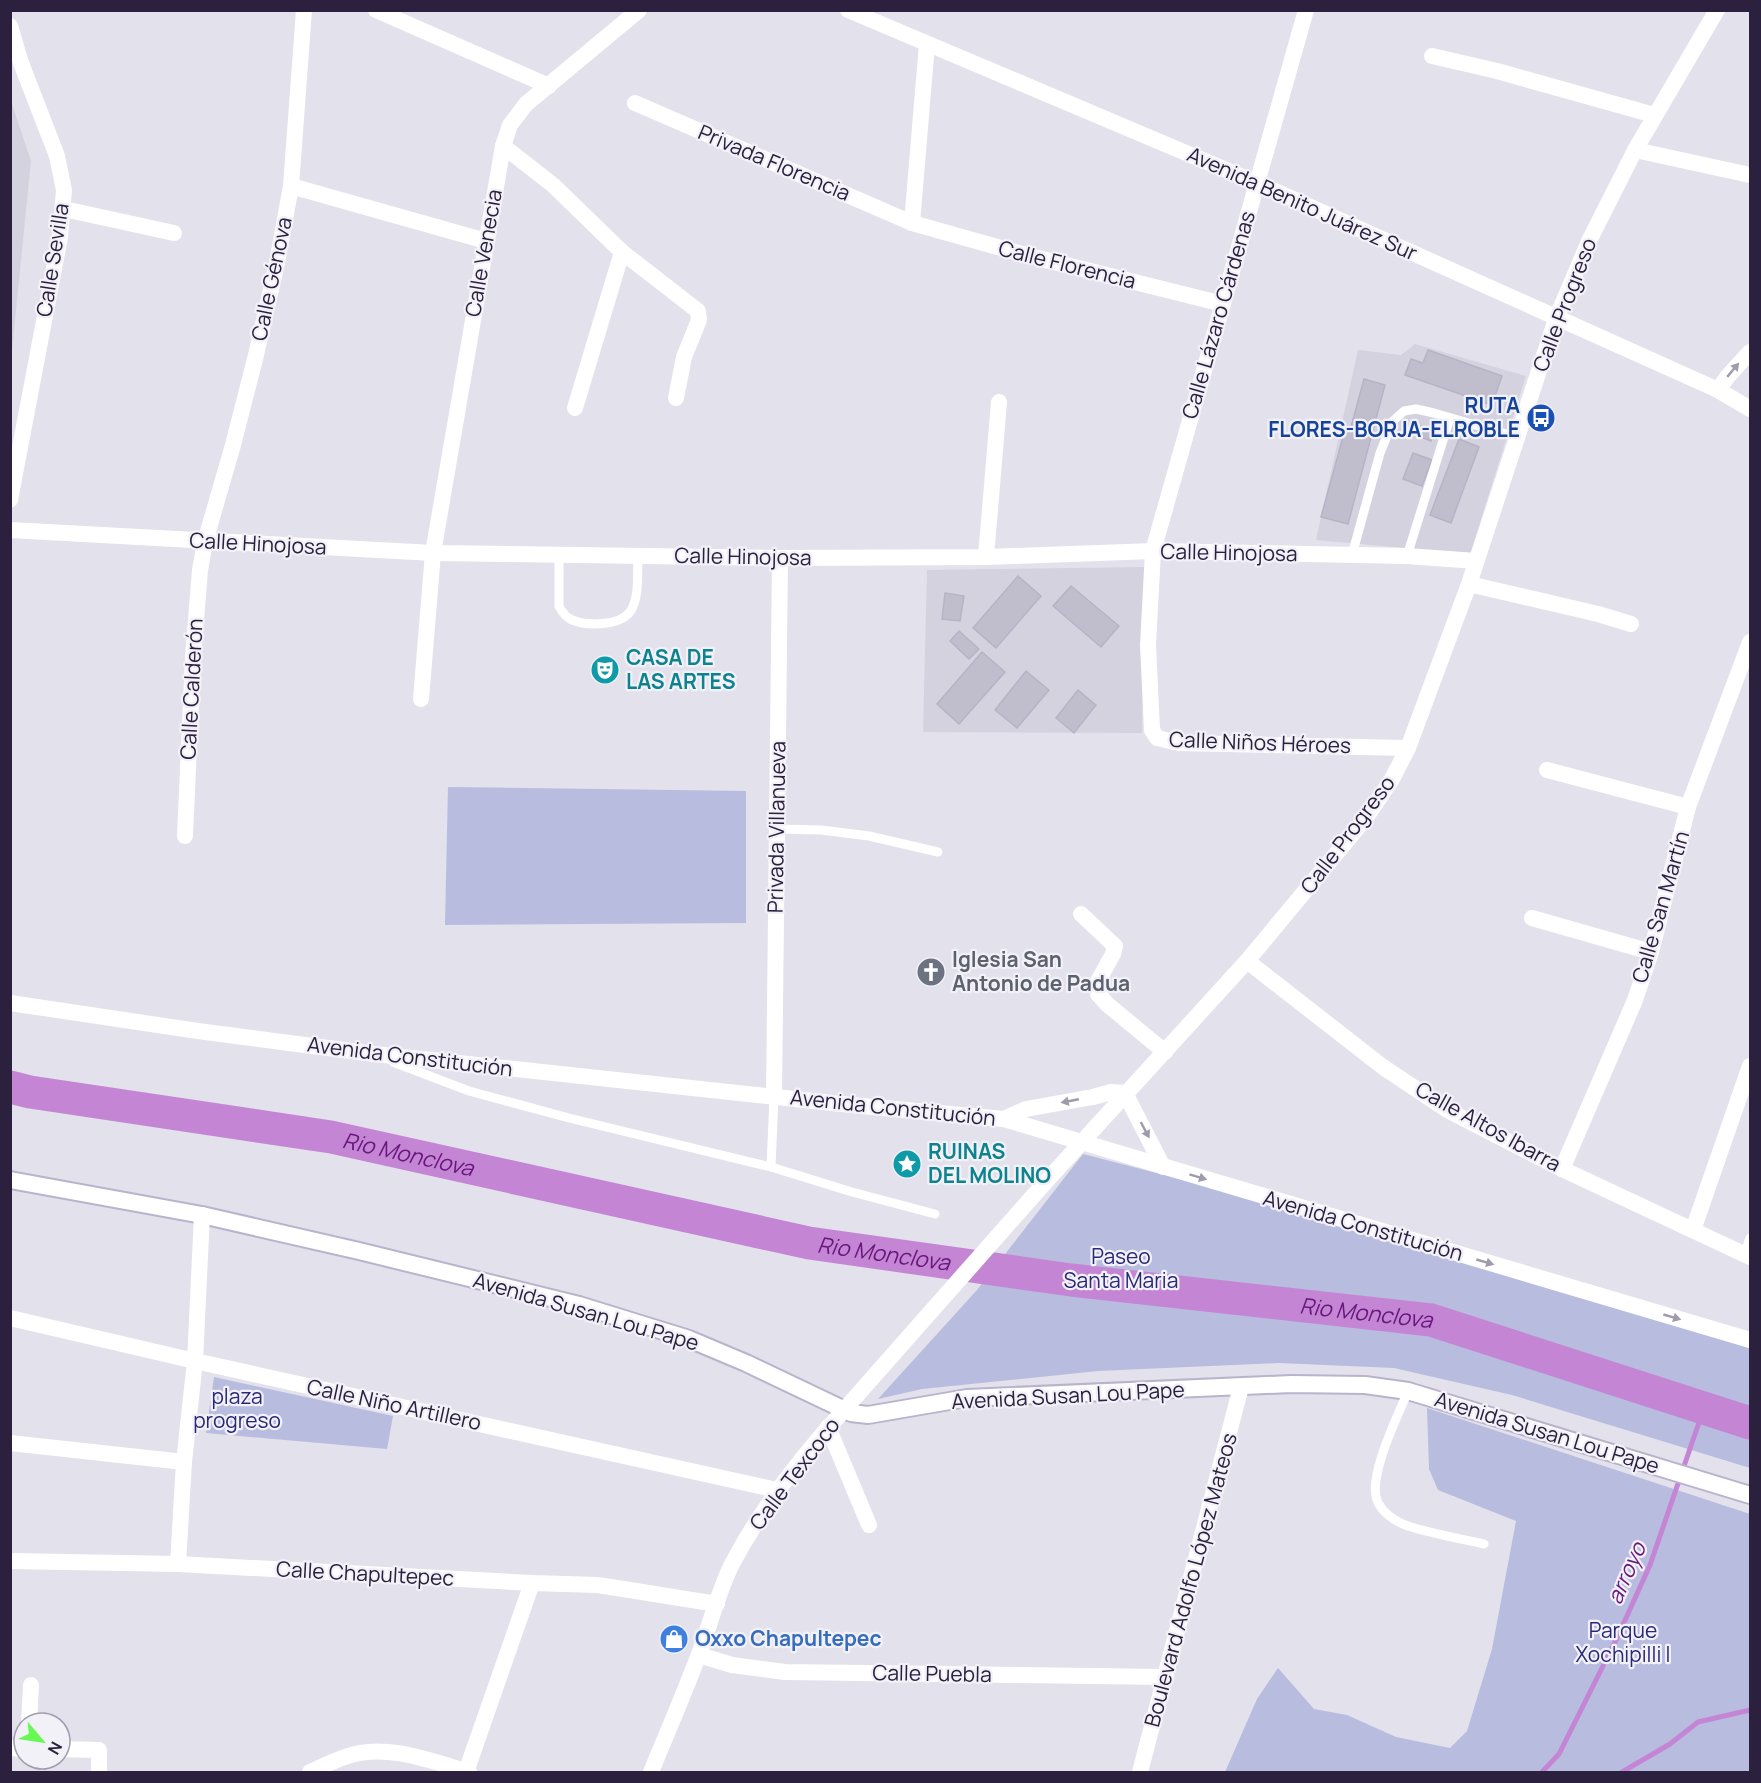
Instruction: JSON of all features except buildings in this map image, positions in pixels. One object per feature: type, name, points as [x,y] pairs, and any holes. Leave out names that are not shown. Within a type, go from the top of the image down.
[{"type":"street","name":"Calle Génova","points":[[204,542],[233,445],[277,263],[291,186],[304,10]]},
{"type":"street","points":[[376,10],[549,86]]},
{"type":"street","name":"Calle Venecia","points":[[422,699],[433,553],[503,146],[516,114],[639,10]]},
{"type":"street","name":"Avenida Benito Juárez Sur","points":[[848,10],[1257,183],[1718,390],[1750,409]]},
{"type":"street","name":"Calle Lázaro Cárdenas","points":[[1153,551],[1306,10]]},
{"type":"street","name":"Calle Progreso","points":[[844,1410],[1041,1187],[1247,961],[1365,819],[1392,778],[1408,748],[1469,584],[1556,319],[1590,239],[1635,150],[1717,10]]},
{"type":"street","name":"Calle Sevilla","points":[[10,26],[21,63],[57,156],[64,190],[60,237],[10,500]]},
{"type":"street","points":[[912,223],[927,44]]},
{"type":"street","points":[[1432,56],[1497,71],[1654,115]]},
{"type":"street","name":"Privada Florencia","points":[[635,103],[912,223]]},
{"type":"street","points":[[503,146],[554,185],[622,252],[698,311],[699,320],[684,357],[676,398]]},
{"type":"street","points":[[1635,150],[1750,175]]},
{"type":"street","points":[[291,186],[486,241]]},
{"type":"street","points":[[64,208],[174,234]]},
{"type":"street","name":"Calle Florencia","points":[[912,223],[1026,255],[1223,304]]},
{"type":"street","points":[[575,408],[622,252]]},
{"type":"street","points":[[1718,390],[1750,352]]},
{"type":"street","points":[[986,557],[999,402]]},
{"type":"street","name":"Calle Hinojosa","points":[[10,531],[433,553],[780,558],[986,557],[1153,551],[1407,556],[1476,561]]},
{"type":"street","name":"Calle Calderón","points":[[185,836],[193,657],[204,542]]},
{"type":"street","name":"Calle Niños Héroes","points":[[1153,551],[1148,655],[1154,735],[1163,740],[1179,743],[1408,748]]},
{"type":"street","name":"Privada Villanueva","points":[[774,1096],[780,558]]},
{"type":"street","points":[[1469,584],[1631,624]]},
{"type":"street","name":"Calle San Martín","points":[[1562,1169],[1617,1043],[1651,952],[1688,807],[1750,642]]},
{"type":"street","points":[[1547,770],[1688,807]]},
{"type":"street","points":[[1081,914],[1114,946],[1113,954],[1097,983],[1098,994],[1165,1052]]},
{"type":"street","points":[[1532,918],[1651,952]]},
{"type":"street","name":"Calle Altos Ibarra","points":[[1247,961],[1383,1067],[1449,1111],[1562,1169],[1747,1256]]},
{"type":"street","name":"Avenida Constitución","points":[[10,1003],[374,1054],[1004,1119],[1750,1340]]},
{"type":"street","points":[[1693,1230],[1750,1066]]},
{"type":"street","points":[[1004,1119],[1026,1109],[1111,1092],[1126,1094],[1163,1167]]},
{"type":"street","name":"Avenida Susan Lou Pape","points":[[10,1180],[202,1215],[579,1305],[690,1339],[844,1410],[868,1415],[967,1398],[1291,1384],[1365,1385],[1408,1391],[1750,1495]]},
{"type":"street","points":[[178,1564],[184,1462],[195,1361],[202,1215]]},
{"type":"street","name":"Calle Niño Artillero","points":[[10,1318],[777,1490]]},
{"type":"street","name":"Boulevard Adolfo López Mateos","points":[[1140,1773],[1241,1387]]},
{"type":"street","name":"Calle Texcoco","points":[[651,1773],[699,1655],[731,1567],[753,1526],[777,1490],[844,1410]]},
{"type":"street","points":[[828,1427],[868,1525]]},
{"type":"street","points":[[10,1443],[184,1462]]},
{"type":"street","name":"Calle Chapultepec","points":[[10,1561],[178,1564],[598,1585],[717,1604]]},
{"type":"street","points":[[310,1773],[345,1756],[367,1752],[427,1759],[467,1772],[532,1583]]},
{"type":"street","name":"Calle Puebla","points":[[699,1655],[732,1665],[785,1672],[1166,1677]]},
{"type":"street","points":[[30,1711],[31,1684]]},
{"type":"street","points":[[72,1749],[99,1750],[99,1773]]},
{"type":"lane","points":[[1352,555],[1380,453],[1393,421],[1404,411],[1416,409],[1517,437]]},
{"type":"lane","points":[[1407,556],[1450,417]]},
{"type":"lane","points":[[559,555],[559,606],[562,612],[574,621],[608,623],[621,619],[630,612],[634,603],[638,556]]},
{"type":"lane","points":[[777,829],[820,830],[869,836],[938,852]]},
{"type":"lane","points":[[374,1054],[469,1091],[568,1118],[771,1167],[934,1214]]},
{"type":"lane","points":[[771,1167],[774,1096]]},
{"type":"lane","points":[[1747,1256],[1750,1238]]},
{"type":"lane","points":[[1408,1391],[1378,1469],[1375,1487],[1377,1500],[1383,1511],[1406,1525],[1484,1544]]},
{"type":"shaded area","points":[[10,101],[31,161],[11,360]]},
{"type":"shaded area","points":[[1415,344],[1526,376],[1470,554],[1316,540],[1358,350],[1401,355]]},
{"type":"shaded area","points":[[1145,567],[1142,733],[923,732],[927,570]]},
{"type":"green space","points":[[448,787],[746,791],[746,923],[445,925]]},
{"type":"green space","name":"Paseo Santa Maria","points":[[1083,1154],[1214,1188],[1750,1346],[1750,1468],[1512,1395],[1394,1368],[1279,1363],[1098,1371],[922,1389],[878,1399],[977,1290]]},
{"type":"green space","name":"plaza progreso","points":[[214,1377],[393,1416],[387,1449],[206,1433]]},
{"type":"green space","name":"Parque Xochipilli I","points":[[1427,1408],[1750,1514],[1750,1772],[1225,1772],[1257,1699],[1278,1668],[1314,1709],[1347,1715],[1396,1737],[1450,1748],[1467,1731],[1492,1649],[1516,1521],[1438,1490],[1429,1469]]},
{"type":"waterway","name":"Rio Monclova","points":[[10,1087],[30,1092],[331,1137],[809,1243],[1071,1280],[1431,1320],[1750,1423]]},
{"type":"waterway","name":"arroyo","points":[[1542,1772],[1559,1754],[1617,1638],[1650,1565],[1704,1408]]},
{"type":"waterway","points":[[1622,1772],[1670,1744],[1698,1722],[1750,1710]]},
{"type":"place","name":"RUTA FLORES-BORJA-ELROBLE","points":[[1541,418]]},
{"type":"place","name":"CASA DE LAS ARTES","points":[[605,670]]},
{"type":"place","name":"Iglesia San Antonio de Padua","points":[[931,972]]},
{"type":"place","name":"RUINAS DEL MOLINO","points":[[907,1164]]},
{"type":"place","name":"Oxxo Chapultepec","points":[[674,1639]]}]
